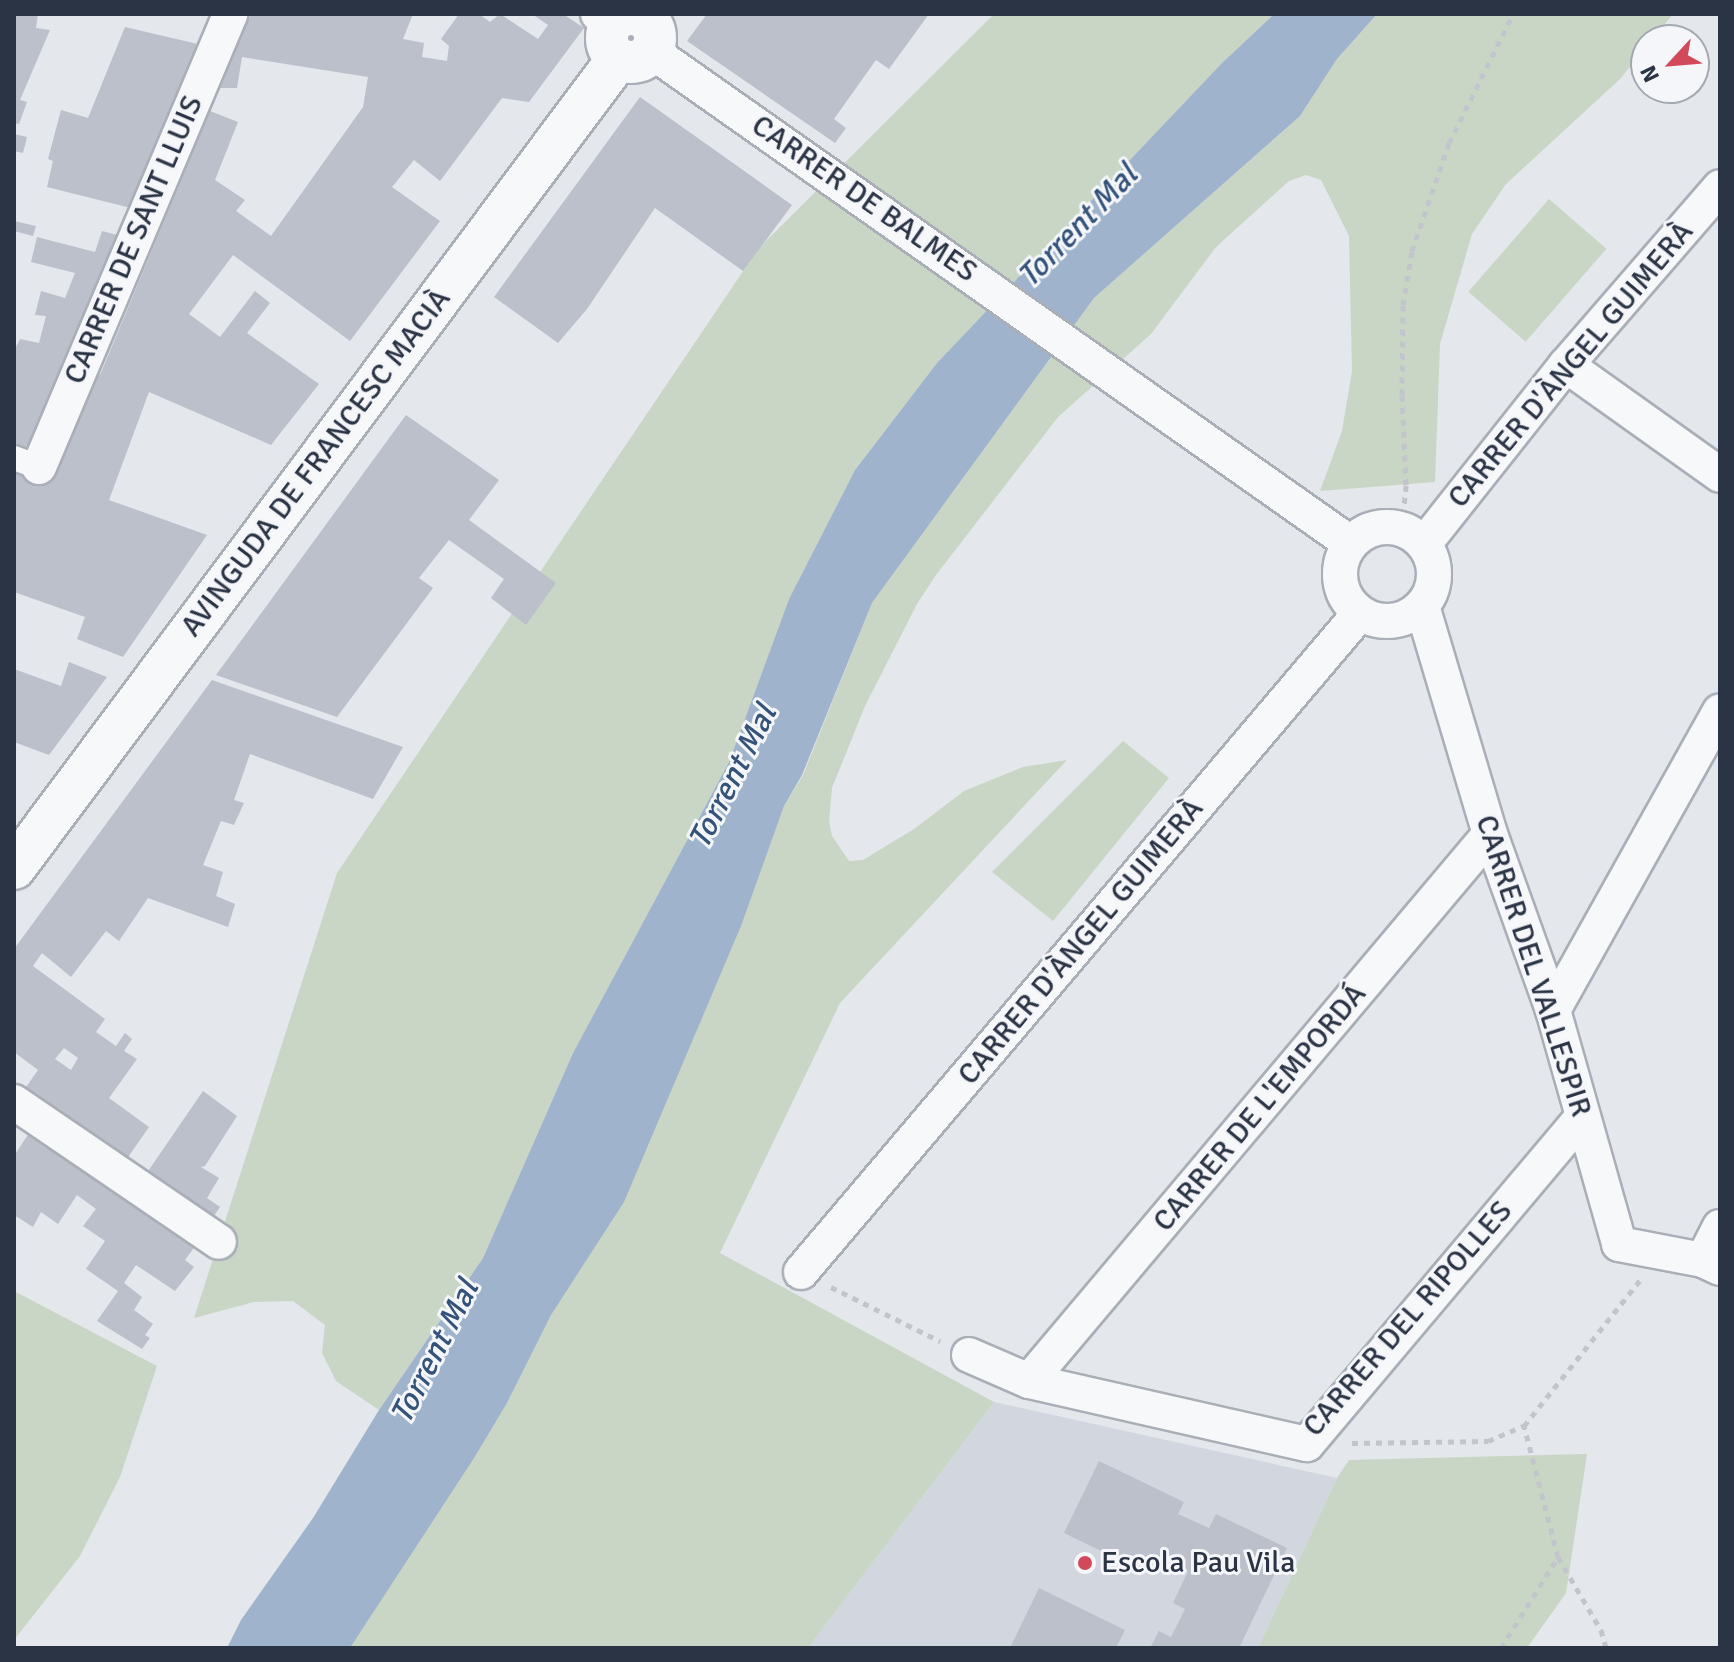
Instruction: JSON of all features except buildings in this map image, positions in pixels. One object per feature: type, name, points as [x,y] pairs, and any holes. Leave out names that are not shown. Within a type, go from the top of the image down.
[{"type":"street","name":"CARRER DE SANT LLUIS","points":[[26,462],[230,14]]},
{"type":"street","name":"CARRER DE BALMES","points":[[628,30],[1339,535]]},
{"type":"street","name":"AVINGUDA DE FRANCESC MACIÀ","points":[[14,868],[628,30]]},
{"type":"street","name":"CARRER D'ÀNGEL GUIMERÀ","points":[[1413,536],[1720,187]]},
{"type":"street","points":[[1566,365],[1720,475]]},
{"type":"street","points":[[1374,528],[1413,536],[1431,556],[1434,582],[1422,606],[1399,620],[1372,619],[1360,613],[1349,602],[1342,588],[1339,535],[1374,528]]},
{"type":"street","name":"CARRER DEL VALLESPIR","points":[[1422,606],[1490,834],[1553,1010],[1619,1244],[1711,1264]]},
{"type":"street","name":"CARRER D'ÀNGEL GUIMERÀ","points":[[801,1272],[1360,613]]},
{"type":"street","points":[[1553,1010],[1720,711]]},
{"type":"street","name":"CARRER DE L'EMPORDÁ","points":[[1029,1381],[1490,834]]},
{"type":"street","points":[[14,1102],[219,1242]]},
{"type":"street","name":"CARRER DEL RIPOLLES","points":[[969,1355],[1029,1381],[1307,1444],[1582,1117]]},
{"type":"street","points":[[1711,1264],[1720,1227]]},
{"type":"path","points":[[1413,536],[1406,485],[1402,395],[1403,305],[1412,251],[1449,143],[1513,14]]},
{"type":"path","points":[[1307,1444],[1488,1441],[1524,1426],[1661,1253]]},
{"type":"path","points":[[801,1272],[969,1355]]},
{"type":"path","points":[[1524,1426],[1558,1557],[1601,1630],[1606,1648]]},
{"type":"path","points":[[1501,1648],[1558,1557]]},
{"type":"shaded area","name":"Escola Pau Vila","points":[[994,1402],[1337,1478],[1258,1648],[808,1648]]},
{"type":"green space","points":[[994,14],[1274,14],[1222,63],[937,363],[855,470],[789,599],[729,762],[573,1053],[483,1258],[379,1410],[336,1381],[322,1353],[325,1325],[293,1301],[254,1302],[194,1318],[337,873],[758,249]]},
{"type":"green space","points":[[1377,14],[1673,14],[1665,24],[1630,24],[1630,67],[1506,184],[1472,234],[1440,344],[1435,482],[1320,491],[1342,431],[1352,371],[1349,236],[1321,180],[1306,175],[1289,181],[1216,247],[1151,334],[1058,417],[936,575],[917,604],[865,706],[832,788],[829,821],[832,836],[849,861],[863,860],[914,829],[964,791],[1023,767],[1067,760],[840,1003],[720,1253],[994,1402],[808,1648],[350,1648],[507,1403],[733,945],[784,806],[803,775],[872,603],[1094,298],[1300,116],[1337,59]]},
{"type":"green space","points":[[1549,199],[1606,249],[1526,342],[1468,292]]},
{"type":"green space","points":[[1123,741],[1169,778],[1053,921],[992,872]]},
{"type":"green space","points":[[14,1291],[157,1366],[120,1477],[80,1556],[14,1640]]},
{"type":"green space","points":[[1587,1454],[1566,1593],[1527,1648],[1258,1648],[1337,1478],[1349,1460]]},
{"type":"water","name":"Torrent Mal","points":[[1274,14],[1377,14],[1337,59],[1300,116],[1094,298],[872,603],[802,775],[784,806],[741,926],[624,1202],[551,1315],[507,1403],[474,1458],[350,1648],[227,1648],[241,1620],[313,1518],[379,1410],[483,1258],[573,1053],[729,762],[789,599],[855,470],[937,363],[1222,63]]},
{"type":"place","name":"Escola Pau Vila","points":[[1085,1563]]}]
